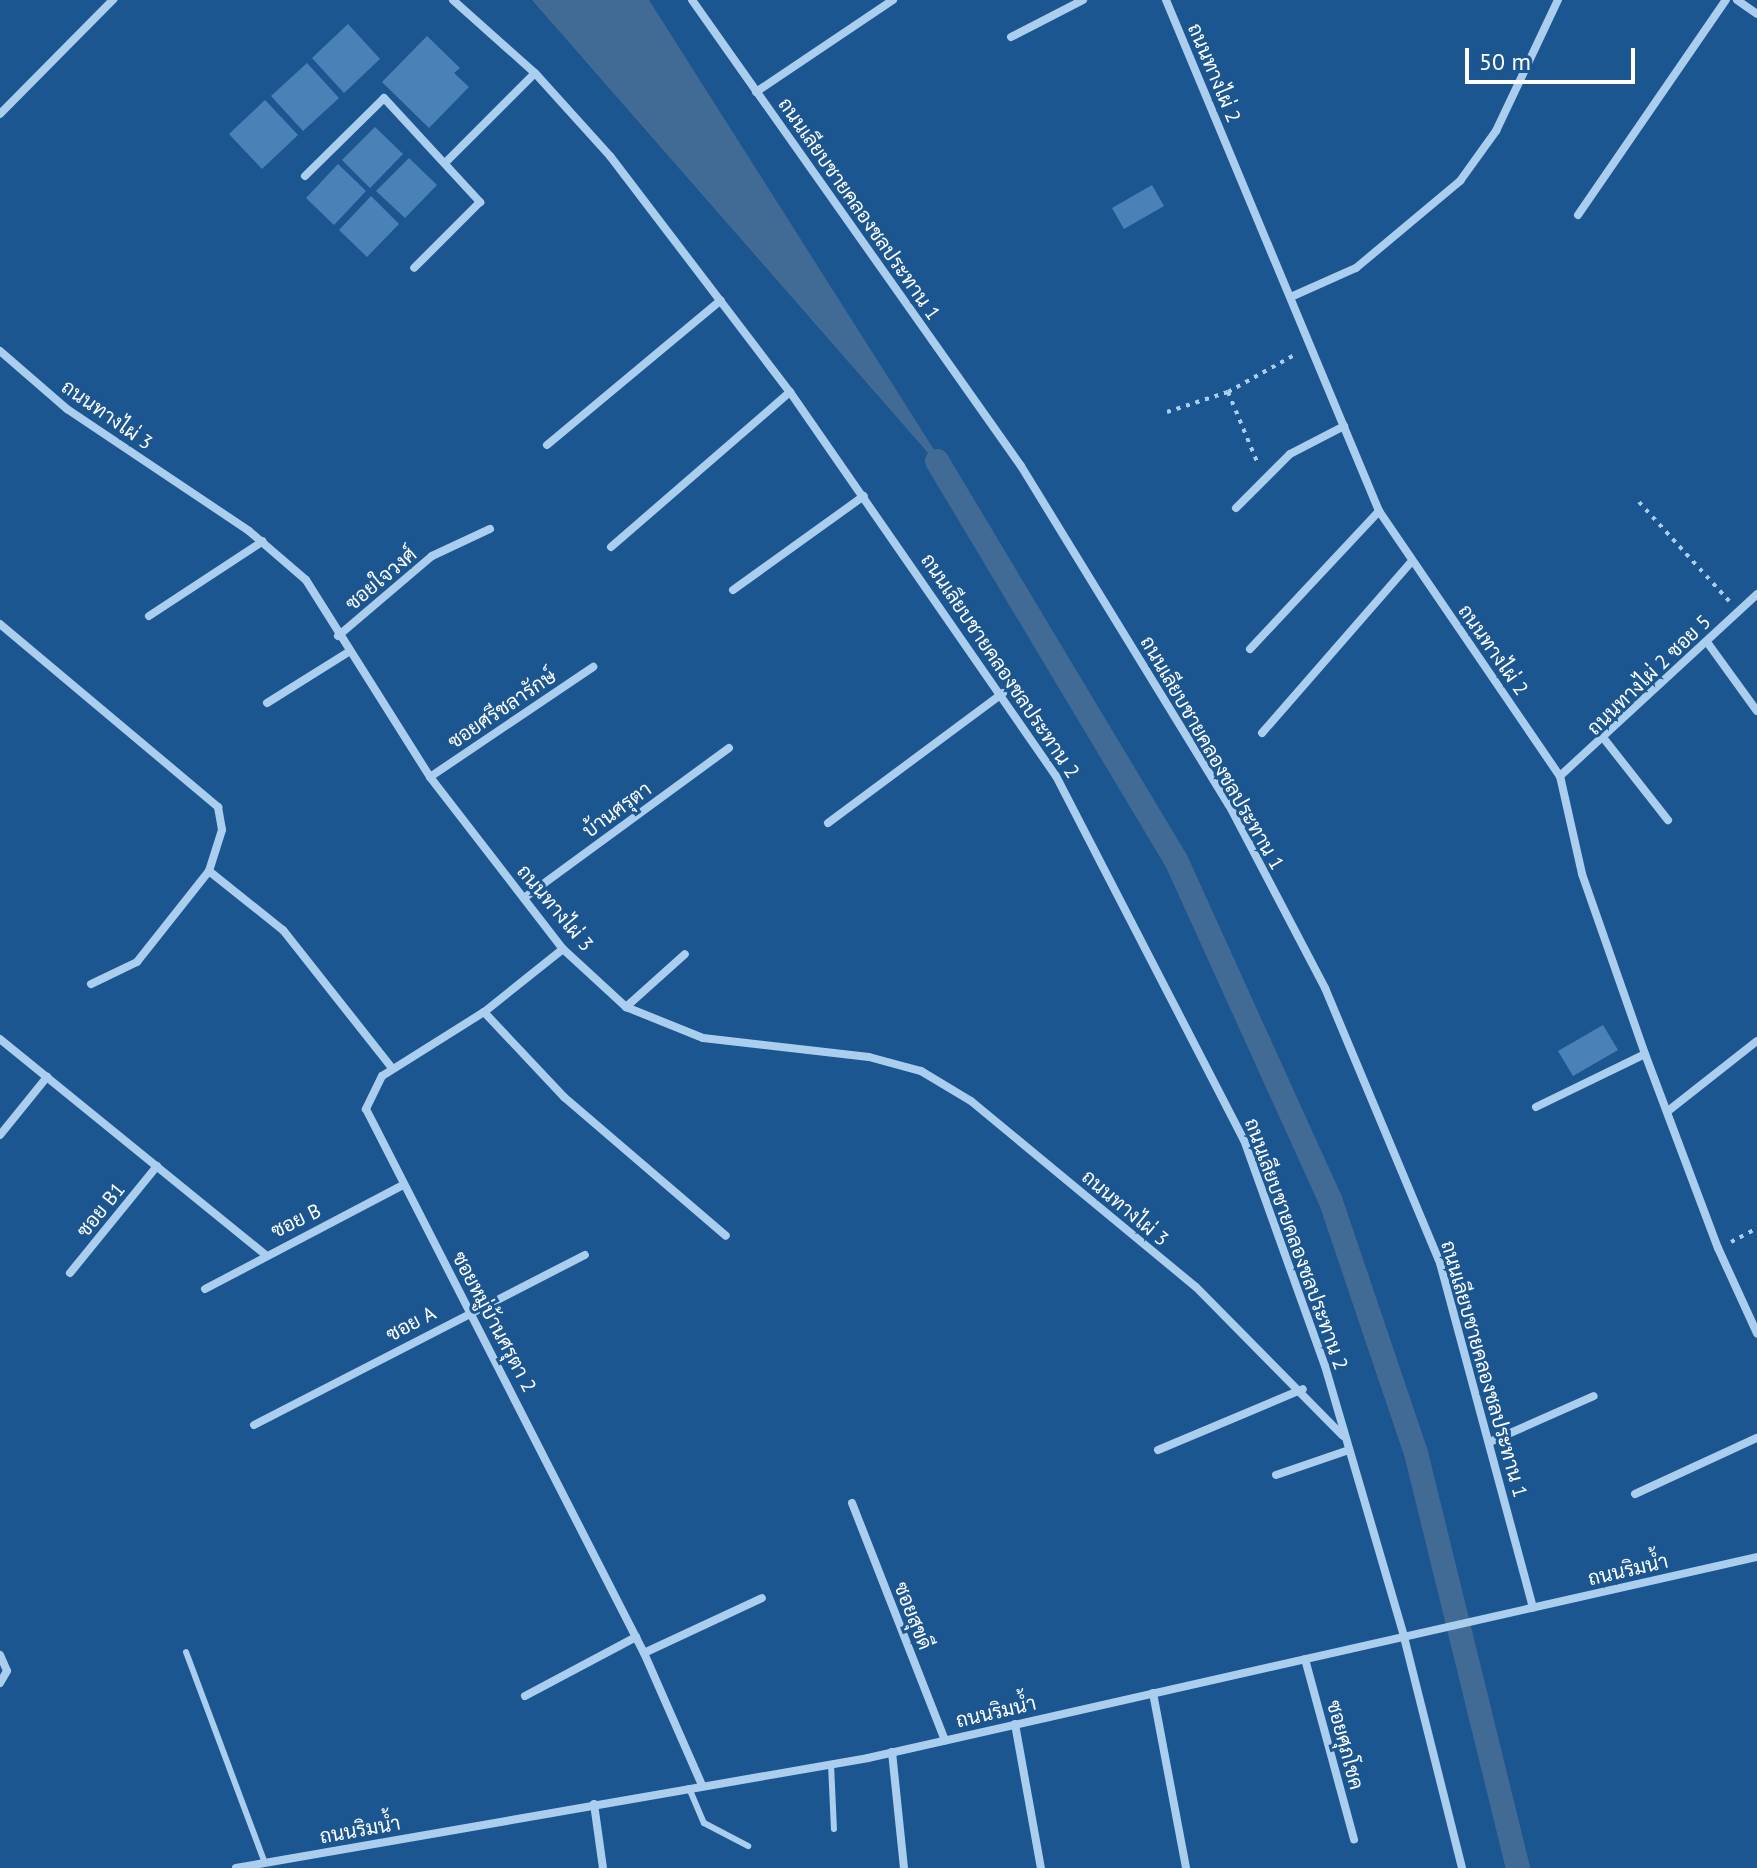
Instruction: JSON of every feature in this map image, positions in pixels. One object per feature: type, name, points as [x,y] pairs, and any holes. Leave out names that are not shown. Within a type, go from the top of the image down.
[{"type":"street","points":[[0,114],[113,0]]},
{"type":"street","name":"ถนนเลียบชายคลองชลประทาน 2","points":[[453,0],[535,73],[610,156],[790,392],[1003,693],[1056,776],[1244,1140],[1349,1450],[1404,1637],[1462,1868]]},
{"type":"street","name":"ถนนเลียบชายคลองชลประทาน 1","points":[[692,0],[1021,466],[1229,805],[1325,988],[1440,1263],[1492,1441],[1530,1609]]},
{"type":"street","points":[[756,92],[893,0]]},
{"type":"street","points":[[1011,37],[1083,0]]},
{"type":"street","name":"ถนนทางไผ่ 2","points":[[1166,0],[1293,296],[1379,511],[1560,776],[1582,874],[1645,1054],[1718,1248],[1757,1333]]},
{"type":"street","points":[[1293,296],[1356,268],[1460,181],[1496,131],[1558,0]]},
{"type":"street","points":[[1578,215],[1726,0]]},
{"type":"street","points":[[1737,0],[1757,14]]},
{"type":"street","points":[[447,161],[535,73]]},
{"type":"street","points":[[305,176],[384,98],[447,161],[480,202],[414,268]]},
{"type":"street","points":[[547,445],[721,300]]},
{"type":"street","name":"ถนนทางไผ่ 3","points":[[0,351],[67,409],[263,541],[306,580],[347,653],[430,777],[563,949],[626,1007],[703,1038],[869,1057],[921,1071],[971,1101],[1196,1287],[1303,1389],[1345,1438]]},
{"type":"street","points":[[611,547],[790,392]]},
{"type":"street","points":[[1236,508],[1290,454],[1344,426]]},
{"type":"street","points":[[733,590],[864,496]]},
{"type":"street","points":[[1250,649],[1379,511]]},
{"type":"street","name":"ซอยใจวงศ์","points":[[338,636],[432,556],[490,529]]},
{"type":"street","points":[[149,616],[263,541]]},
{"type":"street","points":[[1262,733],[1411,562]]},
{"type":"street","name":"ถนนทางไผ่ 2 ซอย 5","points":[[1560,776],[1605,740],[1757,594]]},
{"type":"street","points":[[0,624],[218,807],[222,830],[209,871],[137,962],[91,984]]},
{"type":"street","points":[[1707,642],[1757,711]]},
{"type":"street","points":[[267,703],[347,653]]},
{"type":"street","name":"ซอยศรีชลารักษ์","points":[[430,777],[593,667]]},
{"type":"street","points":[[828,823],[1003,693]]},
{"type":"street","points":[[1605,740],[1668,820]]},
{"type":"street","name":"บ้านศรุตา","points":[[524,898],[729,748]]},
{"type":"street","points":[[209,871],[283,930],[392,1068]]},
{"type":"street","name":"ซอยหมู่บ้านศรุตา 2","points":[[563,949],[484,1012],[392,1068],[373,1086],[366,1109],[644,1653],[702,1785]]},
{"type":"street","points":[[626,1007],[685,954]]},
{"type":"street","points":[[484,1012],[564,1097],[726,1236]]},
{"type":"street","points":[[0,1039],[265,1254]]},
{"type":"street","points":[[1668,1111],[1757,1041]]},
{"type":"street","points":[[1536,1107],[1645,1054]]},
{"type":"street","points":[[0,1135],[47,1077]]},
{"type":"street","name":"ซอย B1","points":[[70,1273],[157,1166]]},
{"type":"street","name":"ซอย B","points":[[205,1289],[265,1254],[403,1185]]},
{"type":"street","name":"ซอย A","points":[[254,1425],[585,1255]]},
{"type":"street","points":[[1158,1450],[1303,1389]]},
{"type":"street","points":[[1492,1441],[1594,1396]]},
{"type":"street","points":[[1635,1494],[1757,1438]]},
{"type":"street","points":[[1276,1475],[1349,1450]]},
{"type":"street","name":"ซอยสุขดี","points":[[852,1503],[945,1740]]},
{"type":"street","name":"ถนนริมน้ำ","points":[[236,1868],[892,1752],[1757,1557]]},
{"type":"street","points":[[644,1653],[762,1598]]},
{"type":"street","points":[[525,1696],[636,1637]]},
{"type":"street","points":[[0,1655],[7,1671],[0,1683]]},
{"type":"street","name":"ซอยศุภโชค","points":[[1305,1659],[1354,1839]]},
{"type":"street","points":[[1153,1693],[1186,1868]]},
{"type":"street","points":[[1015,1724],[1041,1868]]},
{"type":"street","points":[[892,1752],[904,1868]]},
{"type":"street","points":[[594,1804],[603,1868]]},
{"type":"lane","points":[[186,1652],[265,1863]]},
{"type":"lane","points":[[831,1764],[834,1829]]},
{"type":"lane","points":[[689,1788],[704,1823],[748,1846]]},
{"type":"path","points":[[1167,412],[1228,392],[1312,345]]},
{"type":"path","points":[[1228,392],[1264,479]]},
{"type":"path","points":[[1639,502],[1739,611]]},
{"type":"path","points":[[1718,1248],[1757,1228]]},
{"type":"water","points":[[532,0],[649,0],[957,486]]},
{"type":"building","points":[[348,24],[380,59],[344,93],[312,58]]},
{"type":"building","points":[[427,36],[460,68],[454,73],[469,87],[429,128],[382,82]]},
{"type":"building","points":[[307,63],[339,98],[303,131],[271,96]]},
{"type":"building","points":[[265,100],[298,135],[262,169],[229,134]]},
{"type":"building","points":[[375,127],[403,154],[370,188],[342,160]]},
{"type":"building","points":[[409,158],[437,185],[405,218],[376,191]]},
{"type":"building","points":[[338,164],[366,191],[334,225],[306,198]]},
{"type":"building","points":[[1152,185],[1164,206],[1124,229],[1112,208]]},
{"type":"building","points":[[371,196],[399,224],[367,257],[339,230]]},
{"type":"building","points":[[1603,1025],[1618,1050],[1573,1076],[1558,1051]]},
{"type":"waterway","points":[[937,461],[1176,860],[1330,1199],[1416,1453],[1518,1868]]}]
